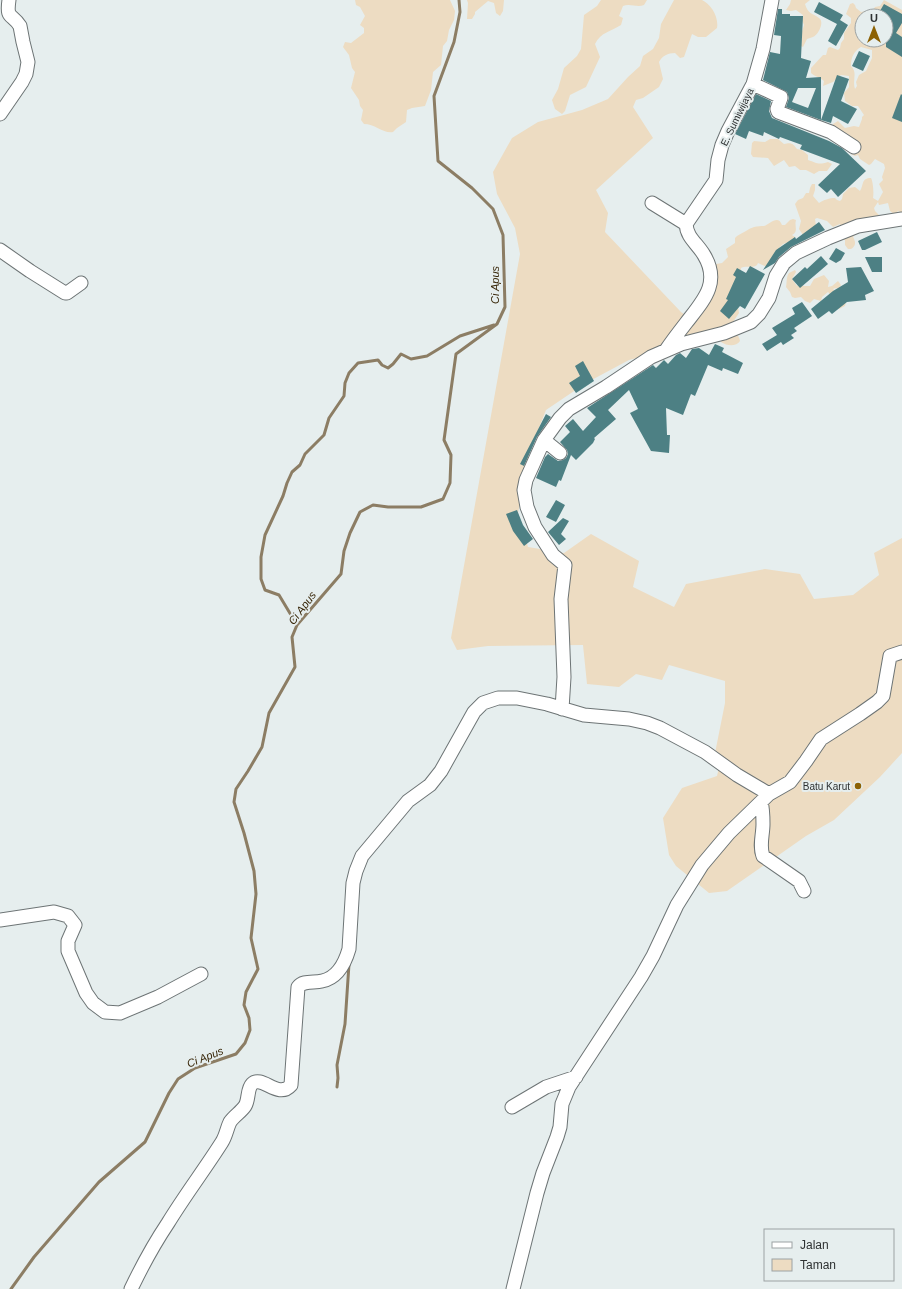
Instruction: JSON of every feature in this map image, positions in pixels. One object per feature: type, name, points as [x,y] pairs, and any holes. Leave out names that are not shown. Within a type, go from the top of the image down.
[{"type":"street","points":[[0,114],[22,82],[26,74],[28,62],[20,26],[11,18],[8,12],[9,0]]},
{"type":"street","name":"E. Sumiwijaya","points":[[686,224],[716,180],[718,160],[725,138],[753,84],[763,49],[772,0]]},
{"type":"street","points":[[753,84],[782,98],[777,108],[778,112],[831,132],[854,146]]},
{"type":"street","points":[[652,203],[686,224],[689,236],[704,254],[710,269],[711,278],[705,299],[666,350]]},
{"type":"street","points":[[562,709],[564,677],[561,599],[564,565],[553,555],[535,527],[524,495],[526,480],[544,440],[560,418],[569,409],[606,387],[651,356],[706,337],[724,333],[751,322],[759,314],[768,298],[776,276],[784,263],[796,253],[858,226],[902,219]]},
{"type":"street","points":[[0,250],[65,293],[68,293],[81,283]]},
{"type":"street","points":[[544,440],[560,453]]},
{"type":"street","points":[[513,1289],[543,1173],[560,1127],[564,1100],[569,1087],[641,977],[653,956],[677,905],[702,865],[729,832],[765,798],[790,782],[802,768],[820,739],[860,714],[883,696],[896,654]]},
{"type":"street","points":[[131,1289],[144,1263],[169,1221],[224,1140],[231,1120],[247,1102],[250,1086],[255,1082],[258,1082],[283,1090],[291,1086],[298,988],[305,982],[326,980],[339,970],[346,958],[349,949],[353,883],[362,856],[408,801],[430,785],[441,770],[474,712],[483,703],[498,698],[518,698],[547,704],[584,715],[629,718],[660,728],[706,752],[765,798]]},
{"type":"street","points":[[765,798],[761,850],[763,856],[799,881],[804,891]]},
{"type":"street","points":[[0,920],[54,912],[68,916],[75,925],[68,941],[68,951],[86,993],[93,1004],[106,1012],[120,1013],[158,997],[201,974]]},
{"type":"street","points":[[512,1107],[546,1087],[576,1077]]},
{"type":"green space","points":[[355,0],[450,0],[455,11],[454,20],[449,30],[447,41],[443,46],[441,65],[433,72],[431,90],[425,106],[407,110],[406,122],[393,132],[386,132],[368,124],[364,124],[361,120],[363,110],[360,106],[359,100],[351,88],[355,72],[352,68],[349,55],[343,47],[345,42],[351,43],[364,33],[364,28],[360,25],[365,16],[360,7],[356,5]]},
{"type":"green space","points":[[467,0],[504,0],[503,11],[500,16],[496,13],[494,3],[488,1],[475,12],[472,19],[467,19]]},
{"type":"green space","points":[[601,0],[647,0],[644,5],[641,6],[623,6],[619,16],[623,18],[621,25],[597,40],[595,44],[600,57],[586,87],[570,95],[565,111],[562,114],[555,109],[552,100],[558,89],[564,68],[577,56],[581,49],[584,15],[597,6]]},
{"type":"green space","points":[[674,0],[702,0],[714,11],[717,20],[717,28],[706,37],[698,37],[692,34],[684,57],[680,58],[675,53],[668,54],[662,58],[659,62],[663,79],[659,87],[643,98],[636,100],[633,107],[653,138],[596,190],[608,213],[605,232],[681,312],[690,318],[714,266],[722,263],[728,257],[726,249],[735,243],[735,238],[737,236],[752,228],[764,226],[776,220],[778,220],[782,225],[785,225],[793,219],[796,220],[796,230],[792,235],[795,237],[795,240],[783,244],[767,267],[758,263],[753,267],[741,268],[738,307],[739,313],[731,325],[738,335],[740,341],[738,343],[729,345],[723,343],[721,342],[720,336],[713,330],[708,330],[717,337],[629,360],[586,383],[546,410],[529,453],[518,513],[528,547],[564,553],[591,534],[639,561],[633,587],[674,607],[686,584],[765,569],[800,574],[814,599],[853,595],[879,575],[874,553],[902,538],[902,753],[880,777],[834,820],[806,836],[727,891],[709,893],[676,866],[669,855],[663,818],[682,788],[717,776],[720,763],[715,753],[725,703],[725,681],[669,665],[662,680],[636,674],[619,687],[587,684],[583,645],[488,646],[457,650],[451,638],[520,254],[515,228],[497,194],[493,172],[512,138],[538,122],[582,110],[608,99],[640,66],[643,56],[653,49],[659,38],[661,24]]},
{"type":"green space","points":[[791,0],[810,0],[805,4],[807,10],[821,20],[819,31],[815,36],[807,39],[803,47],[801,46],[801,35],[804,25],[802,20],[803,15],[796,10],[786,10]]},
{"type":"green space","points":[[884,0],[902,10],[902,213],[898,211],[895,215],[890,211],[888,203],[879,205],[878,202],[874,208],[879,215],[879,218],[853,237],[855,245],[853,248],[848,249],[845,245],[845,240],[839,240],[840,224],[833,227],[827,221],[817,218],[815,219],[816,226],[803,235],[799,229],[801,221],[795,204],[798,200],[803,198],[806,193],[809,193],[812,184],[815,184],[813,196],[819,203],[833,198],[840,201],[843,194],[849,188],[855,187],[860,191],[864,181],[868,178],[871,178],[872,182],[873,198],[878,201],[883,192],[879,184],[883,180],[882,177],[885,168],[884,164],[875,159],[869,165],[860,159],[858,155],[855,156],[851,154],[832,126],[838,121],[845,128],[854,126],[859,127],[864,115],[858,106],[852,106],[845,101],[844,93],[849,87],[849,76],[841,75],[833,82],[823,86],[824,81],[811,73],[811,68],[823,55],[826,55],[828,48],[830,47],[838,50],[840,48],[844,39],[844,33],[851,23],[851,18],[846,14],[850,4],[853,3],[856,8],[854,8],[854,48],[859,48],[856,50],[852,57],[851,63],[855,74],[855,89],[859,75],[866,71],[872,58],[872,50],[865,48],[894,48],[894,8],[875,7],[880,6]]},
{"type":"green space","points":[[770,139],[778,139],[784,144],[792,144],[797,149],[802,150],[808,155],[808,160],[818,163],[828,162],[832,164],[827,171],[819,171],[814,174],[806,170],[800,170],[795,166],[789,167],[784,160],[774,166],[768,158],[753,157],[751,154],[752,143],[754,141],[765,142]]},
{"type":"green space","points":[[795,270],[796,272],[792,279],[797,286],[800,284],[810,286],[814,279],[824,275],[829,281],[828,287],[832,286],[838,281],[841,285],[840,287],[833,289],[846,302],[845,306],[839,309],[828,292],[822,297],[821,301],[814,299],[810,303],[801,297],[792,297],[786,287],[787,276]]},
{"type":"building","points":[[819,2],[843,15],[840,20],[848,25],[836,46],[828,41],[837,24],[814,12]]},
{"type":"building","points":[[884,4],[891,8],[882,8]]},
{"type":"building","points":[[778,9],[782,9],[782,14],[790,14],[790,16],[803,16],[801,58],[811,61],[806,78],[821,77],[821,120],[786,107],[789,98],[787,92],[763,80],[770,52],[780,54],[781,36],[774,35]],"holes":[[[798,88],[816,88],[808,108],[792,102]]]},
{"type":"building","points":[[894,10],[902,14],[902,23],[896,33],[902,37],[902,57],[888,48],[894,48]]},
{"type":"building","points":[[859,51],[870,56],[863,71],[852,66]]},
{"type":"building","points":[[837,75],[849,79],[841,101],[857,109],[848,124],[833,116],[831,123],[821,120]]},
{"type":"building","points":[[756,94],[771,101],[769,111],[772,118],[829,141],[842,148],[866,171],[838,197],[831,189],[827,193],[818,185],[840,164],[800,149],[802,145],[780,137],[779,139],[764,132],[763,136],[749,131],[746,139],[735,134]]},
{"type":"building","points":[[901,94],[902,95],[902,122],[892,118]]},
{"type":"building","points":[[819,222],[825,230],[791,247],[779,257],[775,263],[763,270],[776,250],[795,237],[796,239]]},
{"type":"building","points":[[877,232],[882,242],[862,250],[858,241]]},
{"type":"building","points":[[836,248],[845,253],[841,260],[836,263],[829,259]]},
{"type":"building","points":[[821,256],[828,264],[800,288],[792,279],[805,267],[807,269]]},
{"type":"building","points":[[865,257],[882,257],[882,272],[872,272]]},
{"type":"building","points":[[750,266],[765,274],[745,309],[740,306],[729,319],[720,311],[728,300],[726,299],[736,277],[733,275],[737,268],[746,273]]},
{"type":"building","points":[[861,267],[874,291],[865,295],[866,300],[847,302],[832,314],[829,311],[818,319],[811,309],[833,291],[848,282],[846,268]]},
{"type":"building","points":[[802,302],[812,316],[794,328],[797,331],[791,335],[794,338],[783,345],[781,342],[767,351],[762,344],[777,335],[772,328],[795,314],[792,308]]},
{"type":"building","points":[[715,344],[724,348],[722,352],[743,363],[738,374],[723,368],[722,371],[708,365],[695,396],[691,394],[683,415],[666,408],[667,435],[670,435],[669,453],[651,451],[630,413],[638,409],[629,390],[608,410],[616,419],[594,438],[593,443],[576,460],[571,455],[561,481],[559,480],[556,487],[536,478],[545,457],[548,454],[558,461],[566,458],[568,454],[567,450],[560,442],[570,432],[565,426],[573,419],[583,431],[596,417],[587,408],[653,365],[656,368],[664,360],[668,364],[676,355],[680,353],[686,358],[692,349],[699,348],[709,355]]},
{"type":"building","points":[[583,361],[594,381],[576,393],[569,383],[580,376],[575,366]]},
{"type":"building","points":[[546,414],[551,417],[537,437],[524,466],[520,464]]},
{"type":"building","points":[[556,500],[565,505],[556,522],[546,517]]},
{"type":"building","points":[[517,510],[523,525],[533,539],[524,546],[513,531],[506,514]]},
{"type":"building","points":[[563,518],[569,521],[561,534],[566,539],[559,545],[548,532]]},
{"type":"waterway","name":"Ci Apus","points":[[11,1289],[34,1257],[99,1182],[145,1142],[169,1093],[178,1079],[195,1068],[236,1054],[245,1043],[250,1030],[249,1018],[244,1005],[246,992],[258,969],[251,938],[256,894],[254,871],[234,802],[236,789],[262,747],[269,713],[295,667],[292,637],[297,625],[341,574],[344,551],[350,533],[360,512],[373,505],[388,507],[421,507],[443,499],[450,483],[451,455],[444,440],[456,354],[497,324],[505,307],[503,235],[493,209],[472,188],[438,161],[434,96],[454,42],[460,12],[459,0]]},
{"type":"waterway","points":[[297,625],[279,595],[265,590],[261,579],[261,557],[265,535],[292,472],[300,465],[305,454],[324,435],[329,418],[344,396],[345,383],[349,373],[358,363],[378,360],[382,365],[388,368],[401,354],[411,359],[427,356],[460,336],[494,325]]},
{"type":"waterway","points":[[337,1087],[337,1065],[345,1024],[349,964]]},
{"type":"place","name":"Batu Karut","points":[[858,786]]}]
